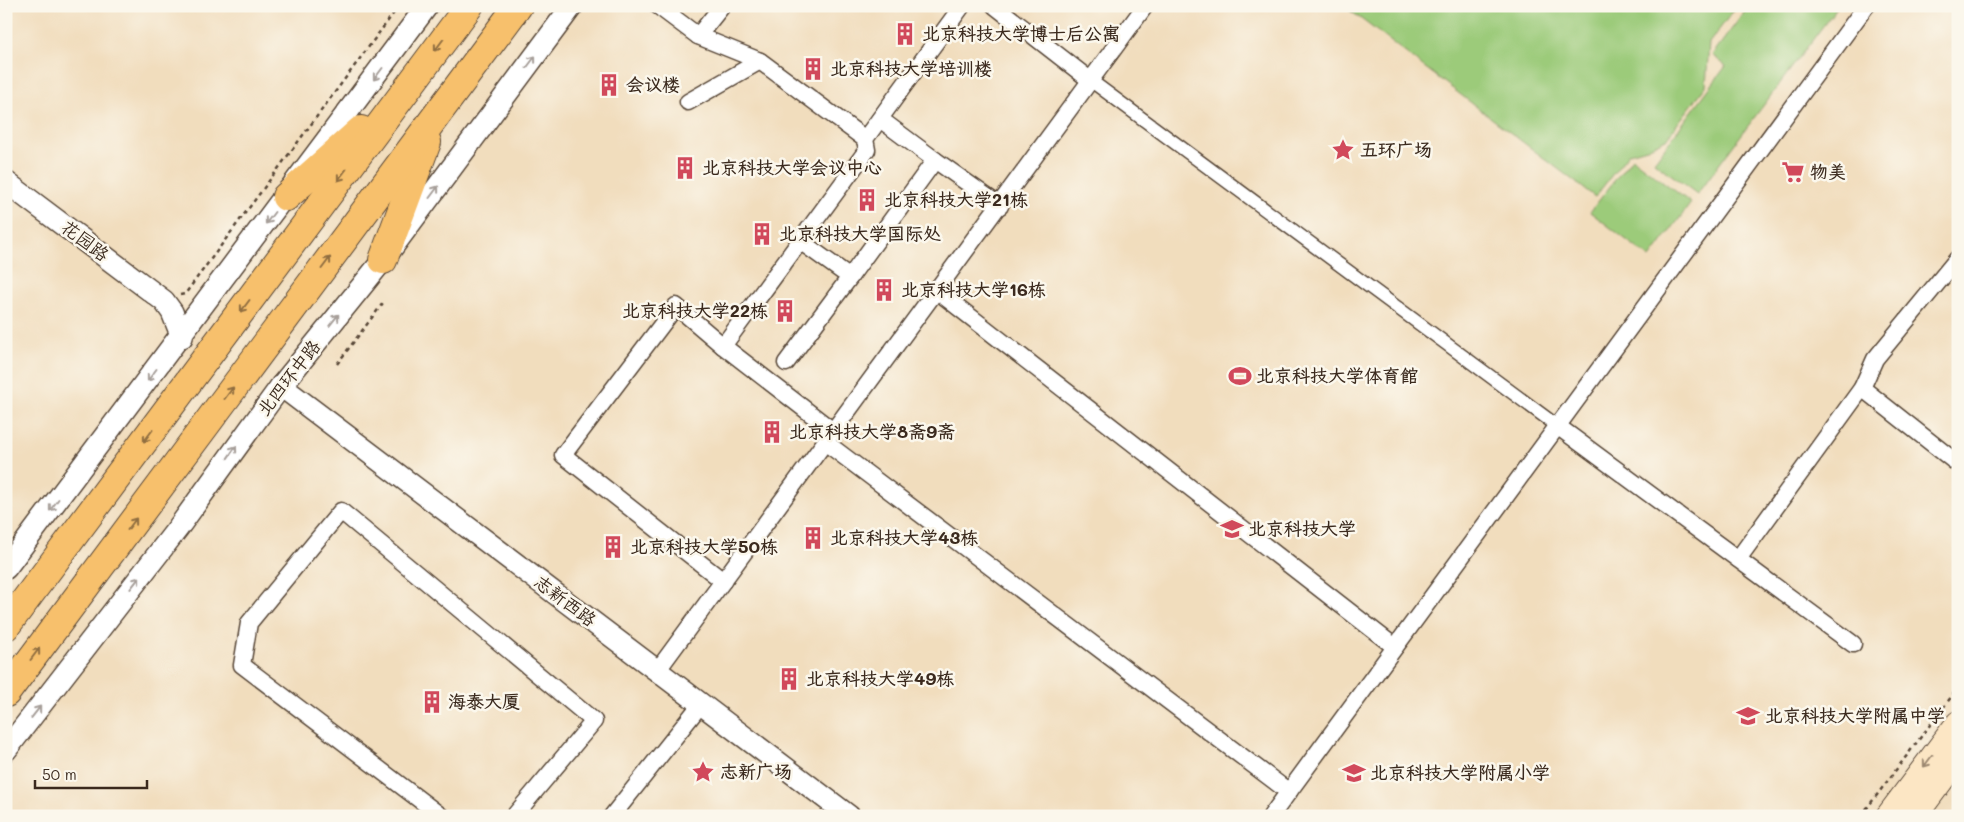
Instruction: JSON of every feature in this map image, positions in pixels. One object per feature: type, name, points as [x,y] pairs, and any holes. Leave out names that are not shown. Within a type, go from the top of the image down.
[{"type":"highway","points":[[6,626],[469,6]]},
{"type":"highway","points":[[6,693],[518,6]]},
{"type":"highway","points":[[286,197],[404,93]]},
{"type":"highway","points":[[383,260],[438,112]]},
{"type":"main road","points":[[1888,816],[1958,722]]},
{"type":"main road","points":[[1914,816],[1958,758]]},
{"type":"street","points":[[6,568],[182,337],[427,6]]},
{"type":"street","name":"北四环中路","points":[[6,750],[178,528],[281,386],[383,260],[572,6]]},
{"type":"street","points":[[658,6],[698,36],[760,61],[865,139],[867,150],[723,346]]},
{"type":"street","points":[[698,36],[722,6]]},
{"type":"street","points":[[865,139],[962,6]]},
{"type":"street","points":[[995,6],[1090,80],[1853,644]]},
{"type":"street","points":[[657,671],[1145,6]]},
{"type":"street","points":[[1271,816],[1556,425],[1866,6]]},
{"type":"street","points":[[688,102],[760,61]]},
{"type":"street","points":[[880,119],[1000,206]]},
{"type":"street","points":[[786,363],[935,160]]},
{"type":"street","name":"花园路","points":[[6,182],[164,301]]},
{"type":"street","points":[[800,241],[850,276]]},
{"type":"street","points":[[1738,559],[1862,388],[1875,359],[1957,259]]},
{"type":"street","points":[[936,290],[1394,647]]},
{"type":"street","points":[[164,301],[185,304],[212,296]]},
{"type":"street","points":[[164,301],[172,312],[182,337]]},
{"type":"street","points":[[723,581],[563,456],[676,306],[829,437],[1289,792]]},
{"type":"street","name":"志新西路","points":[[281,386],[849,816]]},
{"type":"street","points":[[1862,388],[1958,464]]},
{"type":"street","points":[[441,816],[242,664],[248,623],[341,511],[594,721],[514,816]]},
{"type":"street","points":[[612,816],[701,704]]},
{"type":"path","points":[[164,301],[185,294],[399,6]]},
{"type":"path","points":[[337,364],[383,303]]},
{"type":"path","points":[[1861,816],[1958,688]]},
{"type":"green space","points":[[1344,6],[1737,6],[1709,43],[1706,86],[1666,139],[1647,148],[1629,153],[1595,197]]},
{"type":"green space","points":[[1749,6],[1838,6],[1697,194],[1654,162],[1726,66],[1712,55]]},
{"type":"green space","points":[[1632,158],[1691,203],[1650,258],[1590,212]]},
{"type":"place","name":"北京科技大学博士后公寓","points":[[905,34]]},
{"type":"place","name":"北京科技大学培训楼","points":[[813,69]]},
{"type":"place","name":"会议楼","points":[[609,85]]},
{"type":"place","name":"五环广场","points":[[1343,150]]},
{"type":"place","name":"北京科技大学会议中心","points":[[685,168]]},
{"type":"place","name":"物美","points":[[1793,172]]},
{"type":"place","name":"北京科技大学21栋","points":[[867,200]]},
{"type":"place","name":"北京科技大学国际处","points":[[762,234]]},
{"type":"place","name":"北京科技大学16栋","points":[[884,290]]},
{"type":"place","name":"北京科技大学22栋","points":[[785,311]]},
{"type":"place","name":"北京科技大学体育館","points":[[1240,376]]},
{"type":"place","name":"北京科技大学8斋9斋","points":[[772,432]]},
{"type":"place","name":"北京科技大学","points":[[1232,529]]},
{"type":"place","name":"北京科技大学43栋","points":[[813,538]]},
{"type":"place","name":"北京科技大学50栋","points":[[613,547]]},
{"type":"place","name":"北京科技大学49栋","points":[[789,679]]},
{"type":"place","name":"海泰大厦","points":[[432,702]]},
{"type":"place","name":"北京科技大学附属中学","points":[[1748,716]]},
{"type":"place","name":"志新广场","points":[[703,772]]},
{"type":"place","name":"北京科技大学附属小学","points":[[1354,773]]}]
